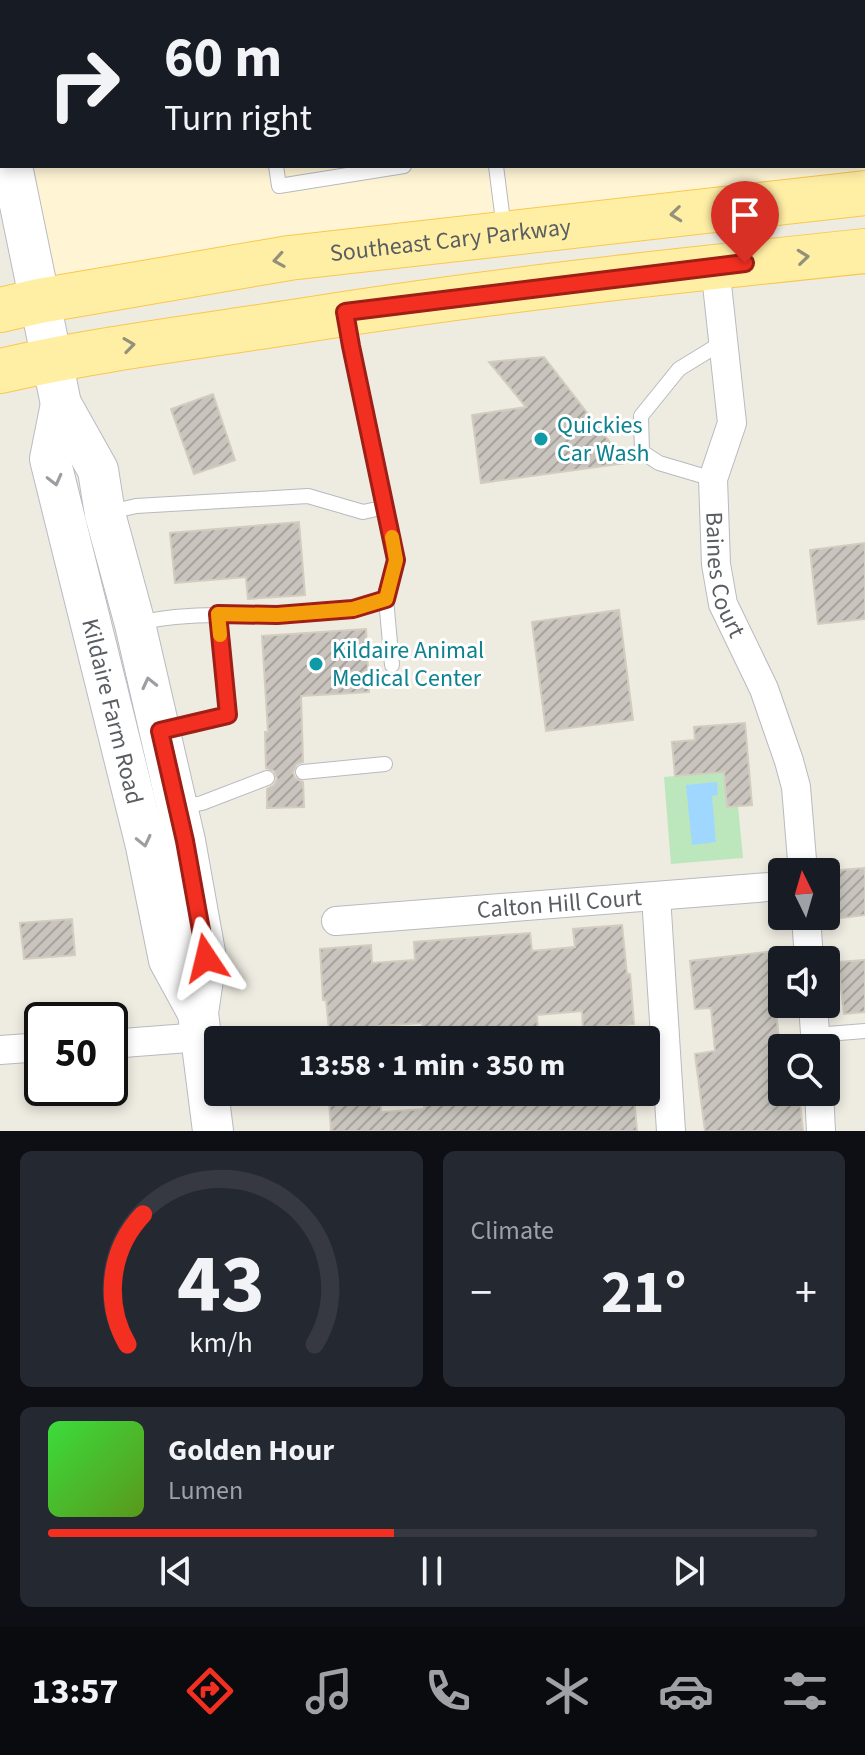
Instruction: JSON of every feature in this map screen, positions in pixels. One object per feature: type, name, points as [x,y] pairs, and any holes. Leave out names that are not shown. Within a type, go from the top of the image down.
[{"type":"main road","name":"Kildaire Farm Road","points":[[12,168],[19,305],[52,359],[61,404],[98,470],[105,514],[135,624],[177,808],[206,958],[199,1025],[213,1131]]},
{"type":"main road","name":"Southeast Cary Parkway","points":[[19,305],[289,258],[865,193]]},
{"type":"main road","points":[[0,371],[112,348],[345,312],[715,266],[865,251]]},
{"type":"main road","name":"Kildaire Farm Road","points":[[61,404],[50,459],[146,846],[169,960],[199,1025]]},
{"type":"street","name":"Baines Court","points":[[715,266],[732,423],[713,479],[716,564],[723,604],[764,689],[789,761],[796,787],[802,858]]},
{"type":"street","name":"Calton Hill Court","points":[[336,921],[768,887]]},
{"type":"street","points":[[656,896],[656,1026]]},
{"type":"street","points":[[128,1040],[199,1025]]},
{"type":"street","points":[[0,1050],[24,1048]]},
{"type":"street","points":[[660,1067],[671,1131]]},
{"type":"street","points":[[820,1106],[821,1131]]},
{"type":"lane","points":[[276,168],[279,186],[392,168]]},
{"type":"lane","points":[[496,168],[505,234]]},
{"type":"lane","points":[[345,312],[396,560],[386,599],[392,665]]},
{"type":"lane","points":[[713,479],[659,463],[642,452],[641,416],[679,369],[723,342]]},
{"type":"lane","points":[[105,514],[136,506],[308,496],[363,512],[386,507]]},
{"type":"lane","points":[[135,624],[162,617],[277,615],[353,609],[386,599]]},
{"type":"lane","points":[[160,731],[228,715],[218,614]]},
{"type":"lane","points":[[303,772],[385,764]]},
{"type":"lane","points":[[177,808],[202,803],[267,778]]},
{"type":"lane","points":[[840,1036],[865,1031]]},
{"type":"shaded area","points":[[12,168],[865,168],[865,193],[39,301]]},
{"type":"green space","points":[[724,772],[727,807],[738,806],[743,858],[671,864],[664,777]]},
{"type":"water","points":[[717,782],[718,795],[712,796],[716,842],[692,845],[686,785]]},
{"type":"building","name":"Quickies Car Wash","points":[[544,357],[626,463],[481,483],[472,415],[526,407],[489,362]]},
{"type":"building","points":[[213,394],[235,460],[194,474],[171,409]]},
{"type":"building","points":[[299,522],[305,595],[248,599],[246,577],[175,583],[170,533]]},
{"type":"building","points":[[865,543],[865,619],[818,624],[810,550]]},
{"type":"building","points":[[619,610],[633,720],[546,731],[532,622]]},
{"type":"building","name":"Kildaire Animal Medical Center","points":[[366,629],[369,692],[301,696],[303,762],[297,764],[293,772],[295,778],[303,782],[304,807],[267,808],[267,789],[277,779],[274,771],[266,768],[265,732],[268,732],[262,636]]},
{"type":"building","points":[[745,723],[752,805],[727,807],[724,772],[675,776],[672,742],[695,740],[694,727]]},
{"type":"building","points":[[865,868],[865,915],[840,918],[840,870]]},
{"type":"building","points":[[72,919],[75,955],[24,959],[20,923]]},
{"type":"building","points":[[622,925],[634,1024],[583,1026],[582,1011],[537,1015],[538,1026],[422,1026],[422,1023],[329,1026],[326,1000],[323,1000],[320,949],[371,945],[372,963],[415,960],[414,942],[530,933],[532,951],[575,947],[573,929]]},
{"type":"building","points":[[768,952],[768,1018],[777,1018],[778,1034],[768,1034],[768,1106],[800,1106],[803,1131],[705,1131],[695,1054],[715,1051],[711,1008],[695,1009],[690,961]]},
{"type":"building","points":[[865,960],[865,1012],[844,1014],[840,962]]},
{"type":"building","points":[[329,1106],[381,1106],[381,1112],[424,1109],[424,1106],[635,1106],[637,1131],[331,1131]]},
{"type":"slow traffic","points":[[220,635],[218,614],[277,615],[353,609],[386,599],[396,560],[392,537]]},
{"type":"place","name":"Quickies Car Wash","points":[[541,439]]},
{"type":"place","name":"Kildaire Animal Medical Center","points":[[316,664]]},
{"type":"route","points":[[206,958],[185,841],[160,731],[228,715],[218,614],[277,615],[353,609],[386,599],[396,560],[345,312],[745,263]]}]
